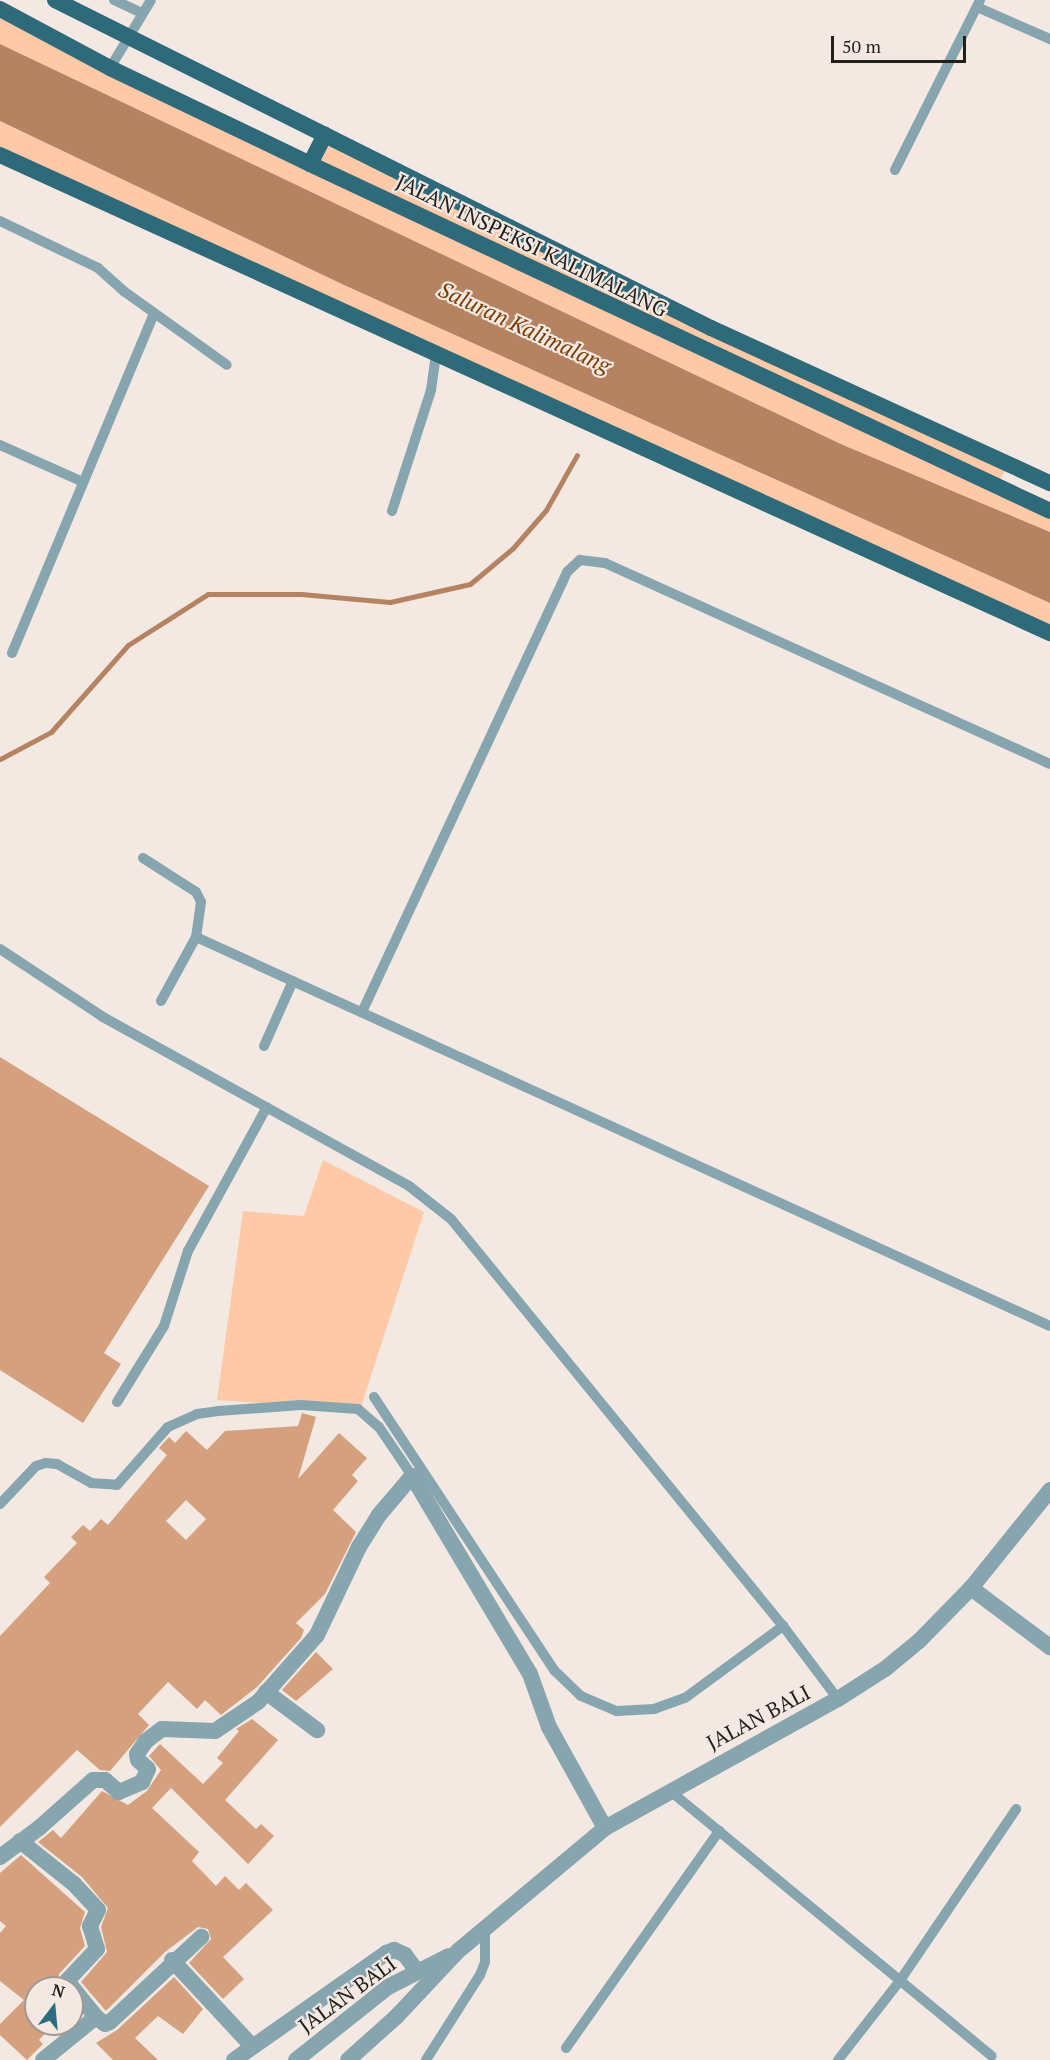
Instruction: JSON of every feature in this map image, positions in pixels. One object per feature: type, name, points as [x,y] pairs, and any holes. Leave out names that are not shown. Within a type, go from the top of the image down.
[{"type":"main road","name":"JALAN INSPEKSI KALIMALANG","points":[[55,0],[128,34],[711,328],[1050,483]]},
{"type":"main road","name":"JALAN INSPEKSI KALIMALANG","points":[[0,9],[110,68],[310,164],[995,489],[1050,511]]},
{"type":"main road","points":[[310,164],[325,135]]},
{"type":"main road","points":[[0,155],[1050,633]]},
{"type":"main road","points":[[700,350],[711,328]]},
{"type":"main road","points":[[995,489],[1008,465]]},
{"type":"street","points":[[0,1857],[93,1780],[105,1780],[119,1792],[142,1782],[148,1769],[138,1760],[137,1754],[150,1737],[162,1729],[215,1731],[236,1720],[266,1692],[317,1635],[363,1540],[412,1476],[530,1674],[549,1727],[605,1828]]},
{"type":"street","name":"JALAN BALI","points":[[348,2060],[397,2016],[458,1951],[605,1828],[669,1790],[838,1699],[921,1640],[971,1588],[1050,1490]]},
{"type":"street","points":[[971,1588],[1050,1647]]},
{"type":"street","points":[[266,1692],[317,1730]]},
{"type":"street","points":[[20,1841],[74,1884],[98,1910],[90,1926],[98,1949],[67,1981],[96,2017],[105,2024],[110,2022],[172,1960],[201,1937]]},
{"type":"street","points":[[234,2060],[386,1953],[394,1950],[405,1955],[417,1971]]},
{"type":"street","name":"JALAN BALI","points":[[296,2060],[388,1987],[458,1951]]},
{"type":"street","points":[[172,1960],[252,2046]]},
{"type":"street","points":[[43,2060],[96,2017]]},
{"type":"lane","points":[[114,0],[142,13]]},
{"type":"lane","points":[[110,68],[128,34],[151,0]]},
{"type":"lane","points":[[895,170],[978,4],[1050,39]]},
{"type":"lane","points":[[0,221],[98,268],[154,313],[227,365]]},
{"type":"lane","points":[[12,653],[154,313]]},
{"type":"lane","points":[[392,511],[431,390],[436,353]]},
{"type":"lane","points":[[0,445],[83,482]]},
{"type":"lane","points":[[362,1012],[567,572],[580,560],[606,562],[1050,764]]},
{"type":"lane","points":[[143,858],[196,892],[201,902],[196,937],[160,1001]]},
{"type":"lane","points":[[196,937],[1050,1326]]},
{"type":"lane","points":[[0,949],[103,1017],[409,1186],[451,1219],[783,1626],[838,1699]]},
{"type":"lane","points":[[264,1046],[293,981]]},
{"type":"lane","points":[[117,1402],[164,1326],[188,1251],[267,1107]]},
{"type":"lane","points":[[374,1396],[555,1671],[581,1696],[617,1711],[654,1708],[685,1698],[783,1626]]},
{"type":"lane","points":[[0,1504],[36,1466],[46,1463],[57,1464],[91,1484],[117,1485],[168,1427],[198,1414],[301,1405],[358,1409],[379,1427],[412,1476]]},
{"type":"lane","points":[[669,1790],[899,1982],[992,2056]]},
{"type":"lane","points":[[838,2060],[899,1982],[1016,1809]]},
{"type":"lane","points":[[566,2048],[719,1831]]},
{"type":"lane","points":[[426,2060],[480,1975],[485,1962],[485,1929]]},
{"type":"shaded area","points":[[0,9],[310,163],[325,135],[1008,465],[995,489],[1050,511],[1050,532],[843,445],[0,44]]},
{"type":"shaded area","points":[[0,121],[344,285],[1050,603],[1050,633],[0,155]]},
{"type":"shaded area","points":[[323,1160],[424,1212],[360,1410],[217,1400],[243,1211],[304,1216]]},
{"type":"water","name":"Saluran Kalimalang","points":[[0,44],[843,445],[1050,532],[1050,603],[344,285],[0,121]]},
{"type":"building","points":[[0,1057],[209,1186],[104,1353],[121,1364],[83,1423],[0,1370]]},
{"type":"building","points":[[302,1413],[316,1417],[298,1479],[339,1433],[367,1458],[352,1475],[358,1481],[333,1510],[356,1532],[325,1594],[296,1623],[304,1630],[301,1638],[257,1687],[221,1715],[205,1700],[197,1709],[168,1682],[138,1714],[149,1725],[110,1771],[100,1770],[77,1750],[0,1827],[0,1636],[50,1583],[44,1577],[77,1543],[71,1537],[83,1525],[90,1531],[101,1519],[108,1525],[167,1455],[159,1448],[169,1437],[175,1443],[186,1431],[207,1450],[225,1431],[298,1426]],"holes":[[[186,1500],[206,1519],[186,1540],[166,1521]]]},
{"type":"building","points":[[316,1652],[333,1669],[296,1701],[282,1690]]},
{"type":"building","points":[[252,1719],[278,1740],[225,1800],[256,1829],[261,1824],[274,1836],[248,1864],[171,1788],[152,1808],[199,1852],[192,1861],[216,1886],[225,1876],[239,1890],[246,1883],[273,1910],[223,1957],[244,1979],[223,1999],[189,1963],[211,1939],[208,1929],[198,1927],[165,1952],[106,2011],[84,1985],[84,1979],[107,1952],[101,1927],[108,1908],[82,1877],[38,1842],[53,1830],[61,1838],[102,1791],[128,1805],[147,1791],[161,1770],[149,1756],[160,1744],[203,1784],[223,1763],[217,1758],[239,1731],[236,1729]]},
{"type":"building","points":[[21,1855],[85,1912],[80,1928],[85,1946],[59,1976],[24,1976],[24,2000],[0,1981],[0,1933],[6,1926],[0,1921],[0,1873]]},
{"type":"building","points":[[174,1977],[203,2009],[183,2034],[158,2016],[135,2038],[158,2060],[113,2060],[96,2043],[117,2030]]},
{"type":"building","points":[[24,2000],[24,2036],[43,2036],[39,2040],[43,2044],[27,2060],[0,2035],[0,2024]]},
{"type":"waterway","points":[[0,759],[51,732],[128,645],[208,594],[301,594],[390,602],[470,584],[513,548],[546,510],[577,455]]}]
